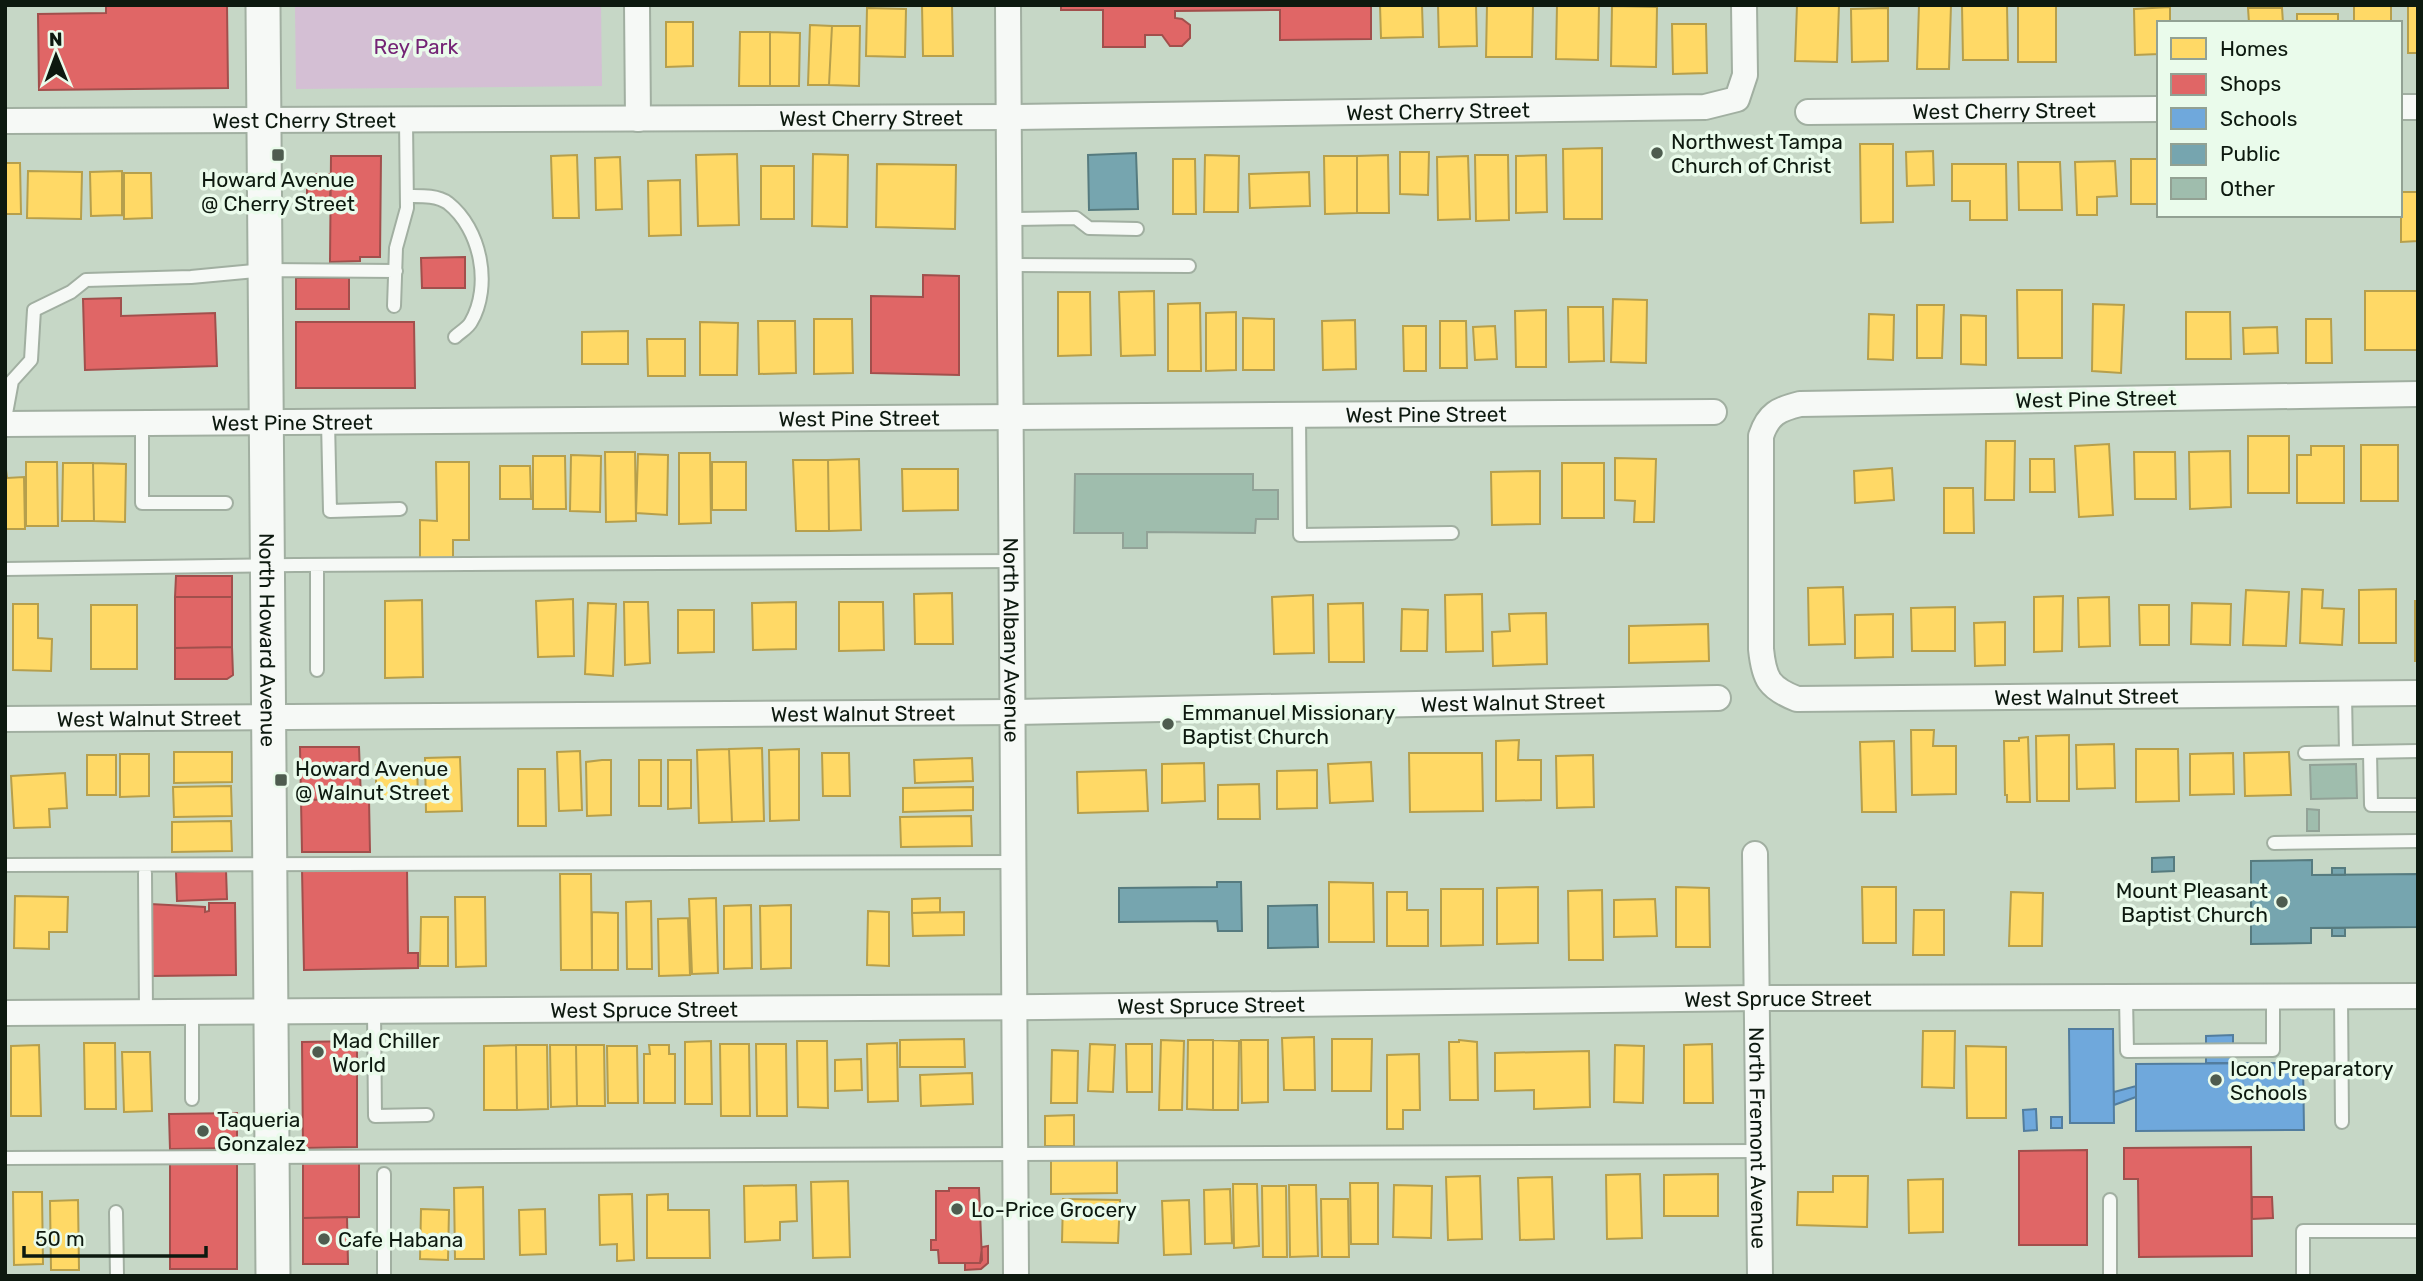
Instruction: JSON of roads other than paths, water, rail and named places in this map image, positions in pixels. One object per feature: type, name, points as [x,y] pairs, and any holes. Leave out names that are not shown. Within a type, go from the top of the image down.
[{"type":"main road","name":"North Howard Avenue","points":[[263,5],[273,1276]]},
{"type":"street","points":[[637,5],[638,119]]},
{"type":"street","name":"North Albany Avenue","points":[[1008,5],[1016,1276]]},
{"type":"street","name":"West Cherry Street","points":[[5,121],[1009,117],[1705,107],[1737,99],[1745,75],[1744,5]]},
{"type":"street","name":"West Cherry Street","points":[[1808,112],[2157,109]]},
{"type":"street","name":"West Pine Street","points":[[1765,674],[1761,649],[1761,436],[1775,411],[1800,404],[2418,394]]},
{"type":"street","name":"West Pine Street","points":[[5,421],[142,423],[1714,412]]},
{"type":"street","name":"West Walnut Street","points":[[1765,674],[1778,691],[1797,699],[2418,693]]},
{"type":"street","name":"West Walnut Street","points":[[5,719],[1013,712],[1718,698]]},
{"type":"street","name":"North Fremont Avenue","points":[[1755,854],[1760,1276]]},
{"type":"street","name":"West Spruce Street","points":[[5,1013],[1014,1007],[1758,998],[2418,996]]},
{"type":"lane","points":[[394,306],[396,248],[407,208],[406,121]]},
{"type":"lane","points":[[407,195],[432,197],[447,202],[465,221],[473,236],[479,254],[480,293],[470,325],[455,337]]},
{"type":"lane","points":[[1010,219],[1076,218],[1089,228],[1137,229]]},
{"type":"lane","points":[[1011,265],[1189,266]]},
{"type":"lane","points":[[5,421],[12,381],[31,360],[34,310],[71,292],[86,280],[265,270],[396,271]]},
{"type":"lane","points":[[1299,415],[1300,535],[1452,533]]},
{"type":"lane","points":[[328,422],[330,511],[400,509]]},
{"type":"lane","points":[[142,423],[142,503],[226,503]]},
{"type":"lane","points":[[5,569],[1013,561]]},
{"type":"lane","points":[[317,565],[317,670]]},
{"type":"lane","points":[[2346,694],[2346,752]]},
{"type":"lane","points":[[2305,753],[2418,751]]},
{"type":"lane","points":[[2370,752],[2371,805],[2418,805]]},
{"type":"lane","points":[[2274,844],[2418,841]]},
{"type":"lane","points":[[5,865],[1013,862]]},
{"type":"lane","points":[[145,873],[146,1012]]},
{"type":"lane","points":[[2341,996],[2342,1122]]},
{"type":"lane","points":[[2126,997],[2127,1051],[2273,1050],[2273,997]]},
{"type":"lane","points":[[374,1011],[375,1116],[426,1115]]},
{"type":"lane","points":[[192,1012],[192,1099]]},
{"type":"lane","points":[[5,1158],[1759,1151]]},
{"type":"lane","points":[[384,1174],[384,1276]]},
{"type":"lane","points":[[2110,1200],[2110,1276]]},
{"type":"lane","points":[[116,1212],[117,1276]]},
{"type":"lane","points":[[2303,1276],[2303,1231],[2418,1231]]},
{"type":"place","name":"Northwest Tampa Church of Christ","points":[[1657,153]]},
{"type":"place","name":"Howard Avenue @ Cherry Street","points":[[278,155]]},
{"type":"place","name":"Emmanuel Missionary Baptist Church","points":[[1168,724]]},
{"type":"place","name":"Howard Avenue @ Walnut Street","points":[[281,780]]},
{"type":"place","name":"Mount Pleasant Baptist Church","points":[[2282,902]]},
{"type":"place","name":"Mad Chiller World","points":[[318,1052]]},
{"type":"place","name":"Icon Preparatory Schools","points":[[2216,1080]]},
{"type":"place","name":"Taqueria Gonzalez","points":[[203,1131]]},
{"type":"place","name":"Lo-Price Grocery","points":[[957,1209]]},
{"type":"place","name":"Cafe Habana","points":[[324,1239]]},
{"type":"park label","name":"Rey Park","points":[[416,46]]}]
